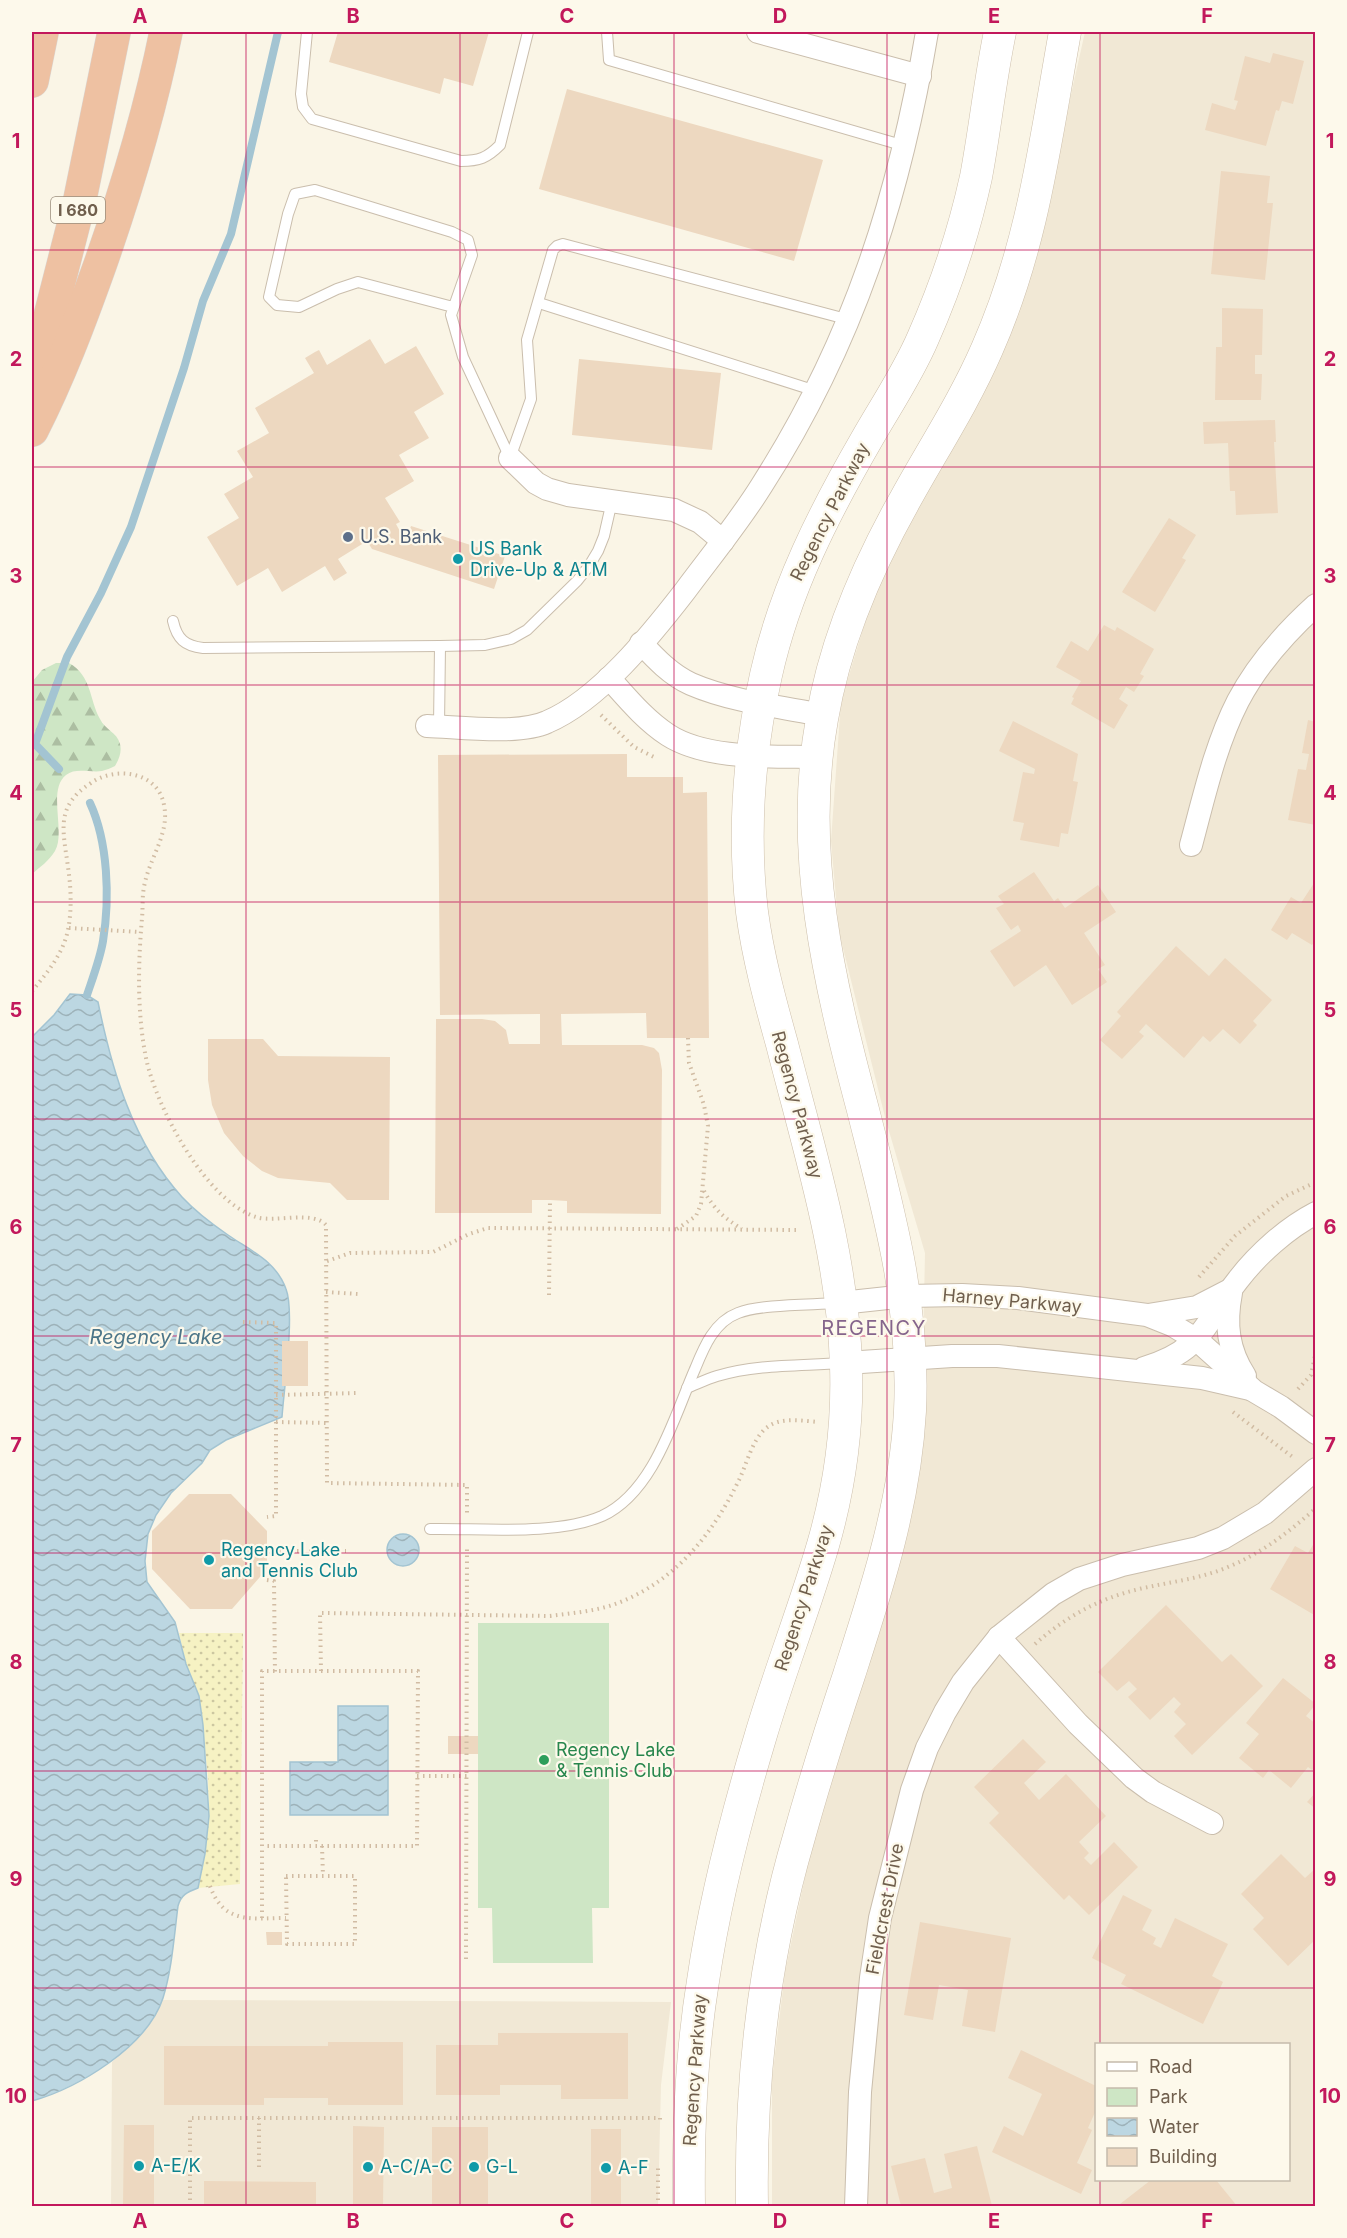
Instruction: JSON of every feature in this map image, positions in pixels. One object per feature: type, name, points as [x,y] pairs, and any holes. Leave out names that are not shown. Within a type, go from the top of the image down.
[{"type":"highway","points":[[32,81],[42,32]]},
{"type":"highway","name":"I 680","points":[[32,387],[80,199],[114,32]]},
{"type":"highway","points":[[32,430],[64,360],[118,212],[149,105],[166,32]]},
{"type":"main road","name":"Regency Parkway","points":[[689,2206],[689,2137],[695,2043],[714,1918],[730,1844],[763,1725],[832,1511],[844,1437],[846,1363],[841,1303],[822,1197],[765,979],[756,933],[748,852],[749,804],[761,702],[779,626],[806,554],[843,481],[911,364],[945,285],[975,178],[1000,32]]},
{"type":"main road","points":[[752,2206],[756,2079],[774,1941],[797,1843],[891,1538],[906,1451],[911,1359],[906,1296],[887,1204],[836,1006],[824,944],[814,846],[817,757],[822,715],[846,626],[870,566],[908,494],[960,405],[984,357],[1007,300],[1025,243],[1038,187],[1065,32]]},
{"type":"street","points":[[758,32],[920,76]]},
{"type":"street","points":[[433,726],[508,728],[540,725],[562,715],[609,678],[670,610],[723,541],[768,476],[816,391],[850,320],[880,233],[905,146],[927,32]]},
{"type":"street","points":[[510,458],[536,483],[547,489],[568,495],[681,512],[700,522],[723,541]]},
{"type":"street","points":[[1191,845],[1217,754],[1238,701],[1260,666],[1280,641],[1316,605]]},
{"type":"street","points":[[641,643],[661,664],[690,684],[716,693],[822,715]]},
{"type":"street","points":[[609,678],[650,721],[670,737],[702,749],[754,755],[817,757]]},
{"type":"street","points":[[1139,1370],[1178,1356],[1197,1340],[1239,1279],[1275,1243],[1316,1213]]},
{"type":"street","points":[[1232,1289],[1228,1312],[1231,1347],[1237,1363],[1254,1391]]},
{"type":"street","name":"Harney Parkway","points":[[1147,1315],[1197,1307],[1232,1289]]},
{"type":"street","name":"Harney Parkway","points":[[841,1303],[906,1296],[962,1294],[1147,1315],[1172,1325],[1197,1340],[1254,1391]]},
{"type":"street","points":[[846,1363],[998,1356],[1202,1378],[1254,1391],[1281,1407],[1316,1433]]},
{"type":"street","name":"Fieldcrest Drive","points":[[856,2206],[856,2148],[867,2017],[879,1918],[912,1790],[932,1739],[963,1682],[999,1637],[1053,1594],[1079,1579],[1122,1565],[1198,1548],[1243,1528],[1265,1513],[1314,1471]]},
{"type":"street","points":[[999,1637],[1078,1724],[1134,1778],[1154,1792],[1212,1823]]},
{"type":"lane","points":[[307,32],[301,94],[303,107],[312,119],[461,161],[480,161],[500,145],[528,32]]},
{"type":"lane","points":[[605,32],[609,60],[905,146]]},
{"type":"lane","points":[[453,307],[358,282],[299,307],[277,305],[268,297],[288,214],[295,195],[315,190],[452,232],[468,240],[472,255],[451,315],[464,357],[510,458]]},
{"type":"lane","points":[[510,458],[531,399],[527,340],[557,246],[563,244],[850,320]]},
{"type":"lane","points":[[539,303],[816,391]]},
{"type":"lane","points":[[173,621],[180,641],[190,646],[203,648],[440,646],[501,642],[527,630],[577,581],[598,551],[612,501]]},
{"type":"lane","points":[[433,726],[440,646]]},
{"type":"lane","points":[[430,1529],[554,1528],[586,1522],[617,1507],[633,1493],[647,1473],[711,1336],[718,1326],[732,1316],[758,1309],[841,1303]]},
{"type":"lane","points":[[687,1388],[736,1371],[846,1363]]},
{"type":"path","points":[[599,714],[634,747],[664,761]]},
{"type":"path","points":[[32,991],[47,974],[59,955],[69,928],[70,889],[63,831],[65,812],[76,795],[104,775],[124,773],[143,778],[153,784],[163,799],[166,818],[163,833],[146,875],[140,932],[139,980],[146,1056],[156,1093],[174,1131],[209,1181],[244,1211],[257,1217],[309,1218],[323,1222],[327,1232],[327,1483],[467,1485],[466,1959]]},
{"type":"path","points":[[69,928],[140,932]]},
{"type":"path","points":[[677,1229],[696,1216],[701,1204],[708,1125],[704,1105],[689,1063],[688,1038]]},
{"type":"path","points":[[1195,1280],[1235,1236],[1286,1196],[1316,1182]]},
{"type":"path","points":[[704,1190],[712,1207],[723,1218],[742,1230]]},
{"type":"path","points":[[549,1295],[550,1200]]},
{"type":"path","points":[[327,1261],[350,1252],[433,1252],[469,1234],[488,1228],[800,1230]]},
{"type":"path","points":[[1316,1291],[1316,1297]]},
{"type":"path","points":[[326,1292],[358,1294]]},
{"type":"path","points":[[243,1322],[276,1323],[276,1516],[267,1517]]},
{"type":"path","points":[[1316,1351],[1311,1375],[1316,1374]]},
{"type":"path","points":[[276,1395],[358,1393]]},
{"type":"path","points":[[321,1671],[320,1613],[550,1616],[581,1612],[618,1603],[644,1589],[693,1552],[712,1528],[728,1502],[762,1433],[769,1426],[785,1421],[816,1422]]},
{"type":"path","points":[[276,1422],[327,1423]]},
{"type":"path","points":[[1260,1433],[1314,1471]]},
{"type":"path","points":[[1018,1660],[1063,1620],[1096,1603],[1138,1589],[1186,1581],[1228,1568],[1267,1549],[1316,1508]]},
{"type":"path","points":[[267,1551],[346,1551]]},
{"type":"path","points":[[267,1580],[274,1581],[275,1673]]},
{"type":"path","points":[[262,1918],[262,1671],[275,1673],[418,1671],[417,1846],[263,1846]]},
{"type":"path","points":[[417,1776],[468,1776]]},
{"type":"path","points":[[316,1840],[316,1846]]},
{"type":"path","points":[[322,1846],[323,1876]]},
{"type":"path","points":[[286,1876],[323,1876],[355,1876],[355,1944],[287,1944],[286,1876]]},
{"type":"path","points":[[210,1886],[214,1898],[226,1912],[243,1918],[286,1918]]},
{"type":"path","points":[[190,2206],[190,2118],[660,2118]]},
{"type":"path","points":[[259,2167],[260,2118]]},
{"type":"shaded area","name":"REGENCY","points":[[1085,32],[1315,32],[1315,2206],[772,2206],[772,2079],[785,1972],[812,1844],[921,1445],[925,1253],[886,1121],[839,932],[831,841],[841,701],[872,600],[927,485],[1057,157]]},
{"type":"shaded area","points":[[162,2000],[671,2002],[661,2085],[658,2206],[111,2206],[112,2062],[137,2037]]},
{"type":"green space","points":[[56,663],[69,663],[82,674],[100,719],[114,734],[121,747],[115,766],[102,771],[74,771],[66,775],[61,782],[57,801],[58,843],[50,858],[32,874],[32,682],[42,670]]},
{"type":"green space","name":"Regency Lake & Tennis Club","points":[[478,1623],[609,1623],[609,1908],[592,1908],[593,1963],[493,1963],[492,1908],[478,1908]]},
{"type":"sand","points":[[179,1633],[243,1633],[240,1884],[198,1888],[209,1816],[208,1777],[199,1696],[186,1664]]},
{"type":"water","name":"Regency Lake","points":[[70,994],[87,995],[98,1002],[110,1054],[127,1105],[150,1153],[165,1176],[192,1207],[262,1258],[282,1279],[288,1300],[289,1332],[282,1417],[226,1440],[210,1450],[202,1463],[171,1493],[156,1515],[148,1534],[145,1561],[147,1582],[175,1622],[186,1664],[199,1696],[209,1816],[198,1888],[185,1894],[178,1906],[171,1964],[163,1998],[155,2016],[127,2049],[89,2076],[32,2101],[32,1037],[54,1015]]},
{"type":"water","points":[[403,1534],[414,1539],[419,1550],[414,1561],[403,1566],[392,1561],[387,1550],[392,1539]]},
{"type":"water","points":[[338,1706],[388,1706],[388,1815],[290,1815],[290,1762],[338,1762]]},
{"type":"building","points":[[338,32],[489,32],[473,86],[444,78],[440,94],[329,62]]},
{"type":"building","points":[[1273,53],[1304,61],[1293,104],[1282,101],[1279,111],[1276,110],[1266,146],[1205,130],[1212,103],[1235,110],[1238,101],[1234,100],[1245,56],[1270,63]]},
{"type":"building","points":[[567,89],[823,160],[794,261],[539,189]]},
{"type":"building","points":[[1221,171],[1270,176],[1267,203],[1273,203],[1265,280],[1211,274]]},
{"type":"building","points":[[1222,308],[1263,309],[1262,355],[1255,355],[1255,374],[1262,374],[1261,400],[1215,400],[1216,347],[1222,347]]},
{"type":"building","points":[[370,339],[385,364],[416,346],[444,394],[414,412],[429,438],[399,455],[414,481],[385,498],[400,522],[396,524],[403,537],[407,538],[411,526],[505,556],[494,589],[372,549],[367,541],[338,559],[347,573],[334,581],[325,566],[282,592],[268,568],[237,586],[207,537],[239,518],[224,494],[253,477],[237,451],[269,433],[255,408],[314,373],[305,358],[315,352],[319,350],[327,365]]},
{"type":"building","points":[[579,359],[721,373],[712,450],[572,435]]},
{"type":"building","points":[[1275,420],[1278,513],[1236,515],[1235,491],[1230,491],[1228,443],[1204,444],[1203,422]]},
{"type":"building","points":[[1169,518],[1196,535],[1182,558],[1186,560],[1155,612],[1122,592]]},
{"type":"building","points":[[1104,625],[1115,631],[1117,627],[1154,649],[1140,674],[1144,676],[1134,692],[1126,687],[1119,699],[1128,705],[1114,729],[1071,704],[1074,698],[1072,697],[1081,681],[1056,667],[1071,641],[1088,651]]},
{"type":"building","points":[[1308,720],[1316,722],[1316,825],[1288,820],[1298,769],[1306,770],[1309,754],[1302,753]]},
{"type":"building","points":[[1013,721],[1078,754],[1073,781],[1078,782],[1068,834],[1061,833],[1059,847],[1020,840],[1024,823],[1013,821],[1023,772],[1034,774],[1035,769],[999,751]]},
{"type":"building","points":[[627,754],[627,777],[683,777],[683,793],[707,792],[709,1038],[647,1038],[646,1013],[561,1014],[562,1045],[642,1045],[654,1048],[659,1053],[662,1070],[661,1214],[567,1213],[567,1201],[550,1200],[532,1200],[532,1213],[435,1213],[436,1019],[495,1021],[506,1030],[509,1044],[540,1044],[540,1014],[440,1015],[438,755]]},
{"type":"building","points":[[1034,872],[1054,901],[1058,898],[1065,908],[1098,885],[1116,912],[1084,933],[1105,965],[1098,969],[1107,982],[1072,1005],[1046,965],[1014,987],[990,951],[1021,931],[1018,925],[1011,930],[996,908],[1004,904],[998,896]]},
{"type":"building","points":[[1316,880],[1316,940],[1312,945],[1292,933],[1287,940],[1271,930],[1291,897],[1301,903]]},
{"type":"building","points":[[1176,946],[1209,976],[1225,958],[1272,1000],[1253,1021],[1257,1025],[1240,1044],[1223,1029],[1210,1042],[1203,1036],[1184,1058],[1146,1024],[1139,1032],[1144,1036],[1122,1059],[1100,1040],[1121,1016],[1117,1012]]},
{"type":"building","points":[[208,1039],[263,1039],[278,1056],[390,1057],[389,1200],[347,1200],[330,1183],[278,1178],[262,1171],[243,1156],[224,1133],[212,1105],[208,1080]]},
{"type":"building","points":[[282,1341],[308,1341],[308,1386],[282,1386]]},
{"type":"building","name":"Regency Lake and Tennis Club","points":[[189,1494],[231,1494],[267,1531],[267,1569],[232,1609],[190,1609],[152,1569],[152,1531]]},
{"type":"building","points":[[1316,1540],[1316,1616],[1270,1589],[1295,1546],[1308,1553]]},
{"type":"building","points":[[1166,1605],[1222,1662],[1231,1654],[1263,1686],[1192,1755],[1174,1736],[1186,1724],[1174,1712],[1181,1704],[1174,1697],[1150,1720],[1128,1697],[1137,1689],[1129,1681],[1117,1691],[1098,1672]]},
{"type":"building","points":[[1283,1678],[1316,1704],[1306,1716],[1316,1724],[1316,1766],[1312,1770],[1308,1767],[1291,1788],[1269,1770],[1263,1778],[1239,1758],[1259,1734],[1246,1723]]},
{"type":"building","points":[[448,1736],[478,1736],[478,1754],[448,1754]]},
{"type":"building","points":[[1023,1739],[1046,1762],[1024,1783],[1039,1800],[1066,1774],[1106,1816],[1079,1842],[1089,1853],[1084,1858],[1091,1865],[1114,1842],[1138,1867],[1089,1915],[1069,1895],[1064,1900],[989,1823],[999,1813],[974,1787]]},
{"type":"building","points":[[1316,1792],[1316,1809],[1307,1802]]},
{"type":"building","points":[[1281,1854],[1305,1878],[1316,1868],[1316,1939],[1288,1966],[1253,1929],[1264,1918],[1241,1894]]},
{"type":"building","points":[[1123,1895],[1152,1910],[1142,1930],[1156,1938],[1153,1944],[1161,1948],[1175,1918],[1228,1944],[1212,1976],[1223,1982],[1203,2024],[1121,1984],[1126,1975],[1092,1958]]},
{"type":"building","points":[[920,1922],[1011,1938],[995,2032],[962,2026],[968,1990],[939,1985],[933,2020],[904,2015]]},
{"type":"building","points":[[266,1932],[282,1932],[282,1945],[267,1945]]},
{"type":"building","points":[[498,2033],[628,2033],[628,2099],[561,2099],[561,2085],[500,2085],[500,2095],[436,2095],[436,2045],[498,2045]]},
{"type":"building","points":[[328,2042],[403,2042],[403,2105],[328,2105],[328,2098],[264,2098],[264,2105],[164,2105],[164,2046],[328,2046]]},
{"type":"building","points":[[1021,2050],[1095,2086],[1095,2112],[1088,2128],[1092,2130],[1077,2163],[1092,2170],[1081,2194],[992,2152],[1004,2126],[1023,2136],[1042,2094],[1008,2078]]},
{"type":"building","name":"A-E/K","points":[[124,2125],[154,2125],[154,2206],[123,2206]]},
{"type":"building","name":"A-C/A-C","points":[[353,2126],[384,2127],[383,2206],[353,2206]]},
{"type":"building","points":[[432,2127],[488,2127],[488,2206],[432,2206]]},
{"type":"building","name":"A-F","points":[[591,2129],[621,2129],[621,2206],[591,2206]]},
{"type":"building","points":[[977,2146],[992,2206],[901,2206],[891,2166],[925,2158],[934,2193],[952,2188],[944,2154]]},
{"type":"building","points":[[204,2181],[316,2182],[316,2206],[204,2206]]},
{"type":"building","points":[[1150,2181],[1217,2181],[1237,2206],[1122,2206],[1120,2204]]},
{"type":"waterway","points":[[59,769],[35,744],[67,657],[101,593],[131,527],[184,368],[203,301],[231,234],[278,32]]},
{"type":"waterway","points":[[87,995],[102,948],[107,889],[101,835],[90,803]]},
{"type":"place","name":"U.S. Bank","points":[[348,537]]},
{"type":"place","name":"US Bank Drive-Up & ATM","points":[[458,559]]},
{"type":"place","name":"Regency Lake and Tennis Club","points":[[209,1560]]},
{"type":"place","name":"Regency Lake & Tennis Club","points":[[544,1760]]},
{"type":"place","name":"A-E/K","points":[[139,2166]]},
{"type":"place","name":"A-C/A-C","points":[[368,2167]]},
{"type":"place","name":"G-L","points":[[474,2167]]},
{"type":"place","name":"A-F","points":[[606,2168]]},
{"type":"district","name":"REGENCY","points":[[874,1328]]}]
